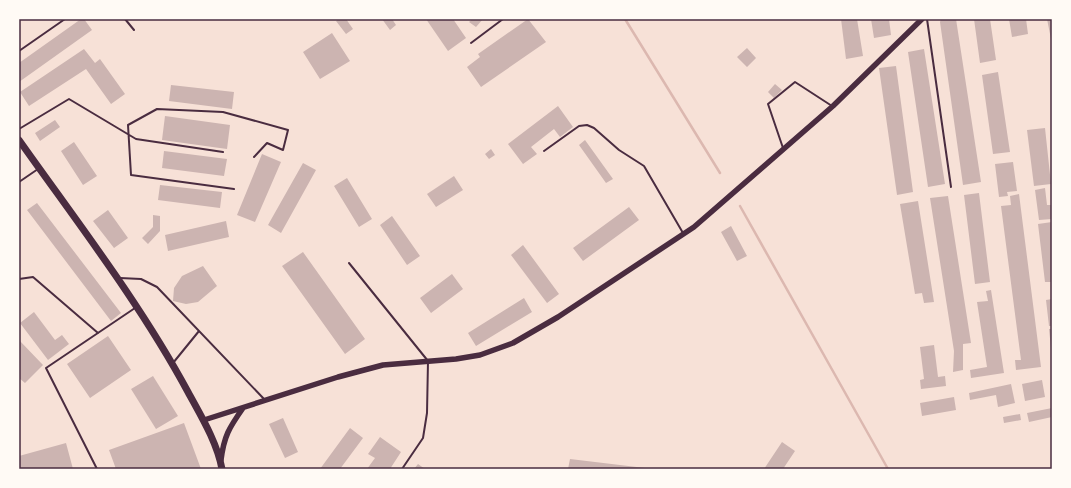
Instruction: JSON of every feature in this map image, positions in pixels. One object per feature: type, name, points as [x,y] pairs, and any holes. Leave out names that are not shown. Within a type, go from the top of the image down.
[{"type":"main road","points":[[19,140],[116,278],[173,363],[204,420],[220,460],[222,469]]},
{"type":"street","points":[[204,420],[338,377],[383,365],[480,355],[513,343],[558,317],[694,227],[833,106],[922,19]]},
{"type":"street","points":[[220,460],[224,438],[243,408]]},
{"type":"lane","points":[[125,19],[134,30]]},
{"type":"lane","points":[[471,43],[503,19]]},
{"type":"lane","points":[[927,19],[951,188]]},
{"type":"lane","points":[[19,51],[63,20]]},
{"type":"lane","points":[[784,149],[768,104],[794,82],[833,106]]},
{"type":"lane","points":[[19,128],[69,99],[136,139],[223,152]]},
{"type":"lane","points":[[234,189],[131,175],[128,125],[157,109],[223,112],[288,130],[283,150],[267,143],[254,157]]},
{"type":"lane","points":[[544,151],[579,126],[587,125],[594,128],[619,150],[644,166],[683,234]]},
{"type":"lane","points":[[19,182],[39,168]]},
{"type":"lane","points":[[349,263],[428,361],[427,413],[424,438],[402,469]]},
{"type":"lane","points":[[19,280],[33,277],[98,332]]},
{"type":"lane","points":[[116,278],[141,279],[158,287],[266,401]]},
{"type":"lane","points":[[98,469],[46,368],[136,307]]},
{"type":"lane","points":[[173,363],[199,331]]},
{"type":"building","points":[[81,19],[84,19],[92,30],[19,82],[19,63]]},
{"type":"building","points":[[339,19],[346,19],[353,29],[346,34],[336,21]]},
{"type":"building","points":[[382,19],[392,19],[396,25],[390,30]]},
{"type":"building","points":[[426,19],[453,19],[466,38],[448,51]]},
{"type":"building","points":[[472,19],[483,19],[476,27],[469,22]]},
{"type":"building","points":[[528,19],[546,42],[481,87],[467,67],[480,57],[478,54]]},
{"type":"building","points":[[841,19],[857,19],[863,56],[846,59]]},
{"type":"building","points":[[871,19],[889,19],[891,35],[874,38]]},
{"type":"building","points":[[941,19],[956,19],[981,182],[963,185],[940,22]]},
{"type":"building","points":[[974,19],[990,19],[996,60],[980,63]]},
{"type":"building","points":[[1009,19],[1026,19],[1028,34],[1012,37]]},
{"type":"building","points":[[1047,19],[1052,19],[1052,39],[1051,39]]},
{"type":"building","points":[[332,33],[350,61],[320,79],[303,52]]},
{"type":"building","points":[[747,48],[756,58],[747,67],[737,57]]},
{"type":"building","points":[[84,49],[95,63],[100,59],[125,94],[111,104],[86,69],[29,106],[20,92]]},
{"type":"building","points":[[924,49],[945,184],[928,187],[908,52]]},
{"type":"building","points":[[896,66],[913,192],[897,195],[879,68]]},
{"type":"building","points":[[998,72],[1010,152],[993,154],[982,75]]},
{"type":"building","points":[[775,84],[782,90],[774,98],[768,92]]},
{"type":"building","points":[[171,85],[234,92],[232,109],[169,101]]},
{"type":"building","points":[[558,106],[573,127],[560,137],[554,129],[531,147],[537,154],[523,164],[508,144]]},
{"type":"building","points":[[165,116],[230,125],[227,149],[162,140]]},
{"type":"building","points":[[55,120],[60,127],[40,141],[35,133]]},
{"type":"building","points":[[1045,128],[1051,184],[1034,186],[1027,130]]},
{"type":"building","points":[[585,140],[613,179],[606,183],[579,145]]},
{"type":"building","points":[[74,142],[97,176],[83,185],[61,151]]},
{"type":"building","points":[[491,149],[495,155],[489,159],[485,154]]},
{"type":"building","points":[[164,151],[227,159],[224,176],[162,168]]},
{"type":"building","points":[[262,154],[281,162],[255,222],[237,215]]},
{"type":"building","points":[[1013,162],[1017,191],[1007,192],[1008,196],[999,197],[995,164]]},
{"type":"building","points":[[303,163],[316,170],[281,233],[268,225]]},
{"type":"building","points":[[454,176],[463,190],[436,207],[427,194]]},
{"type":"building","points":[[347,178],[372,219],[359,227],[334,186]]},
{"type":"building","points":[[160,185],[222,192],[220,208],[158,200]]},
{"type":"building","points":[[1045,188],[1047,205],[1052,205],[1052,219],[1039,220],[1035,190]]},
{"type":"building","points":[[979,193],[990,282],[975,284],[964,195]]},
{"type":"building","points":[[1019,194],[1041,367],[1016,370],[1015,360],[1021,360],[1001,206],[1011,205],[1010,196]]},
{"type":"building","points":[[948,196],[971,343],[963,344],[963,370],[953,372],[954,351],[930,198]]},
{"type":"building","points":[[918,201],[934,302],[924,303],[922,293],[915,294],[900,204]]},
{"type":"building","points":[[37,203],[121,313],[111,321],[27,210]]},
{"type":"building","points":[[629,207],[639,220],[583,261],[573,248]]},
{"type":"building","points":[[108,210],[128,238],[114,248],[93,221]]},
{"type":"building","points":[[153,215],[160,216],[160,231],[148,244],[142,238],[153,227]]},
{"type":"building","points":[[392,216],[420,256],[407,265],[380,225]]},
{"type":"building","points":[[226,221],[229,237],[168,251],[165,235]]},
{"type":"building","points":[[1052,222],[1052,282],[1045,282],[1038,224]]},
{"type":"building","points":[[731,226],[747,256],[737,261],[721,232]]},
{"type":"building","points":[[523,245],[559,294],[547,303],[511,255]]},
{"type":"building","points":[[303,252],[365,339],[345,354],[282,266]]},
{"type":"building","points":[[203,266],[217,286],[198,302],[186,304],[173,301],[174,288],[182,276]]},
{"type":"building","points":[[452,274],[463,289],[431,313],[420,298]]},
{"type":"building","points":[[991,290],[1004,373],[971,378],[970,370],[987,367],[977,302],[988,301],[986,291]]},
{"type":"building","points":[[524,298],[532,312],[476,346],[468,333]]},
{"type":"building","points":[[1052,299],[1052,326],[1049,326],[1046,300]]},
{"type":"building","points":[[34,312],[55,340],[62,335],[69,344],[48,360],[20,323]]},
{"type":"building","points":[[1049,329],[1052,329],[1052,348],[1051,348]]},
{"type":"building","points":[[108,336],[131,370],[90,398],[67,364]]},
{"type":"building","points":[[19,340],[43,365],[25,383],[19,378]]},
{"type":"building","points":[[934,345],[938,377],[945,376],[946,386],[921,389],[920,380],[924,379],[920,347]]},
{"type":"building","points":[[153,376],[178,416],[156,429],[131,389]]},
{"type":"building","points":[[1042,380],[1045,397],[1025,401],[1022,384]]},
{"type":"building","points":[[1011,384],[1015,403],[998,407],[996,395],[970,400],[969,393]]},
{"type":"building","points":[[954,397],[956,410],[922,416],[920,403]]},
{"type":"building","points":[[1052,408],[1052,417],[1029,422],[1027,413]]},
{"type":"building","points":[[1020,414],[1021,420],[1004,423],[1003,417]]},
{"type":"building","points":[[283,418],[298,452],[285,458],[269,424]]},
{"type":"building","points":[[184,423],[201,469],[116,469],[109,450]]},
{"type":"building","points":[[350,428],[363,438],[340,469],[320,469]]},
{"type":"building","points":[[380,437],[401,452],[390,469],[367,469],[375,458],[368,454]]},
{"type":"building","points":[[782,442],[795,451],[783,469],[764,469]]},
{"type":"building","points":[[66,443],[73,469],[19,469],[19,456]]},
{"type":"building","points":[[570,459],[645,468],[645,469],[568,469]]},
{"type":"building","points":[[418,464],[425,469],[414,469]]},
{"type":"waterway","points":[[625,19],[720,173]]},
{"type":"waterway","points":[[740,206],[888,469]]}]
